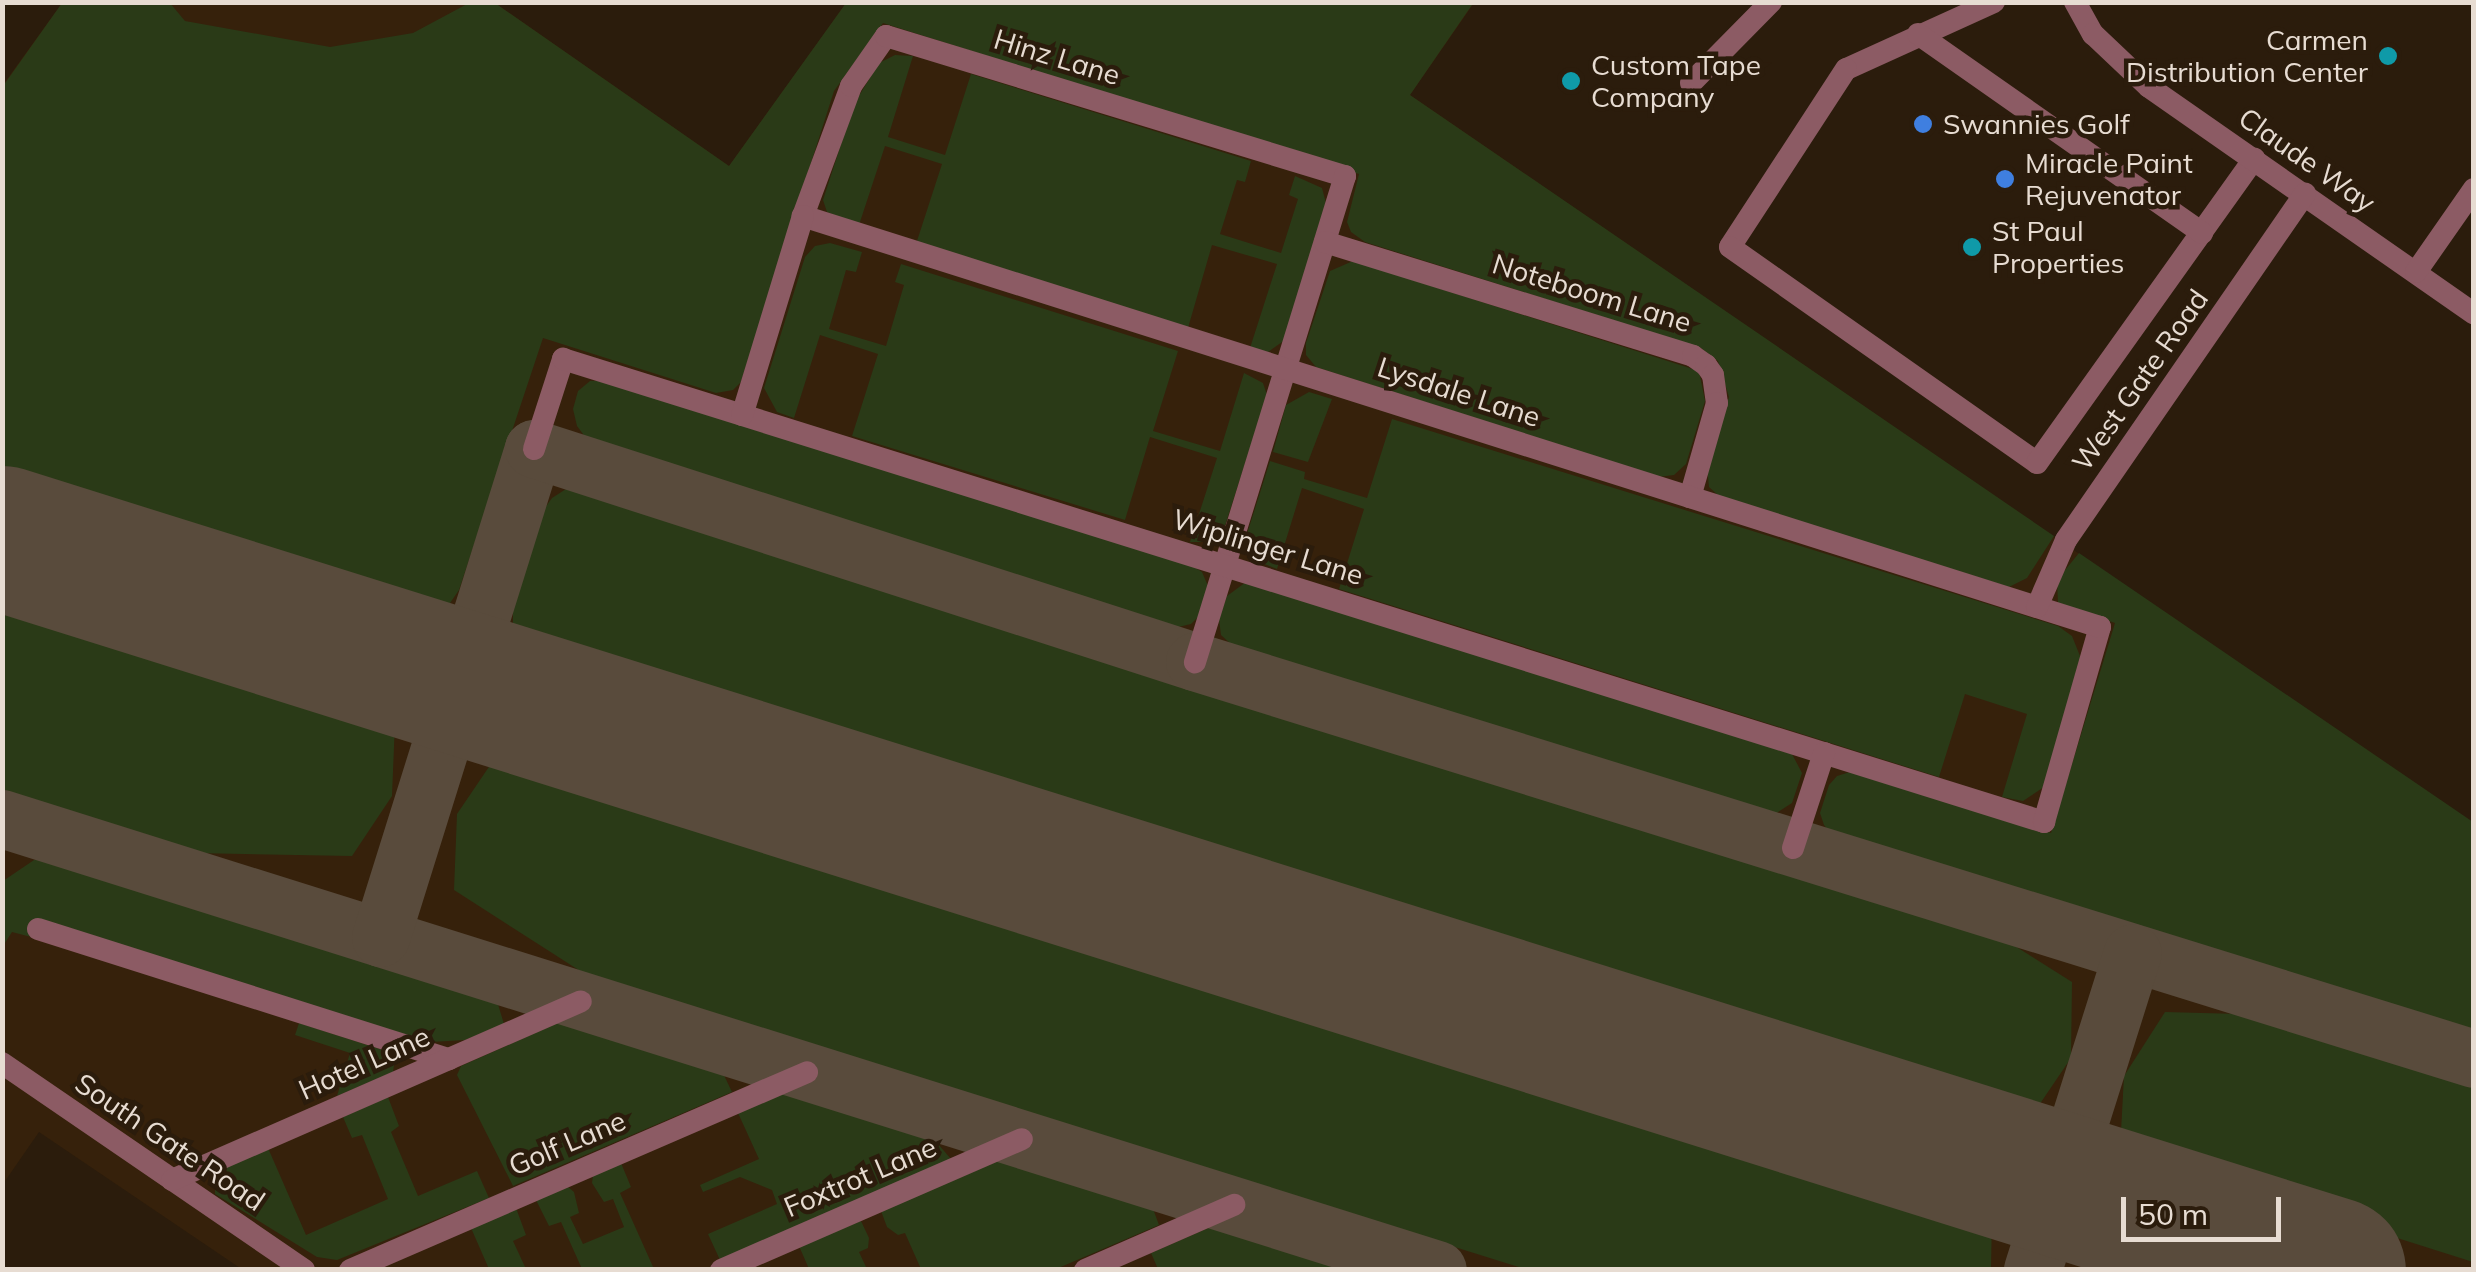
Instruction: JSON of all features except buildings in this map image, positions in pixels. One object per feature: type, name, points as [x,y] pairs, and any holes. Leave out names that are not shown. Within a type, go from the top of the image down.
[{"type":"street","points":[[1691,83],[1772,2]]},
{"type":"street","points":[[1994,2],[1846,69],[1730,247],[2036,463],[2254,159]]},
{"type":"street","name":"Claude Way","points":[[2075,2],[2093,34],[2149,87],[2474,314]]},
{"type":"street","points":[[1918,34],[2202,232]]},
{"type":"street","name":"Hinz Lane","points":[[803,216],[850,86],[886,36],[1345,176],[1325,242]]},
{"type":"street","points":[[2416,272],[2474,189]]},
{"type":"street","name":"West Gate Road","points":[[2037,606],[2066,540],[2305,194]]},
{"type":"street","points":[[742,415],[803,216]]},
{"type":"street","name":"Lysdale Lane","points":[[803,216],[2100,626],[2044,822]]},
{"type":"street","points":[[1195,662],[1325,242]]},
{"type":"street","name":"Noteboom Lane","points":[[1325,242],[1692,356],[1706,365],[1714,374],[1717,403],[1690,497]]},
{"type":"street","name":"Wiplinger Lane","points":[[534,449],[563,359],[2044,822]]},
{"type":"street","points":[[1793,848],[1824,753]]},
{"type":"street","points":[[38,930],[449,1059]]},
{"type":"street","name":"Hotel Lane","points":[[172,1180],[581,1001]]},
{"type":"street","name":"South Gate Road","points":[[2,1063],[304,1270]]},
{"type":"street","name":"Golf Lane","points":[[350,1270],[808,1072]]},
{"type":"street","name":"Foxtrot Lane","points":[[721,1270],[1022,1139]]},
{"type":"street","points":[[1086,1270],[1234,1206]]},
{"type":"shaded area","points":[[62,3],[495,3],[729,166],[846,3],[1474,3],[1410,95],[2473,824],[2473,1269],[243,1270],[39,1132],[3,1184],[2,86]]},
{"type":"green space","points":[[1474,2],[1410,95],[2054,536],[2027,578],[2009,587],[1720,497],[1709,487],[1707,467],[1729,397],[1718,361],[1701,348],[1365,242],[1351,232],[1347,222],[1359,174],[883,23],[834,91],[741,382],[733,390],[716,393],[543,338],[459,590],[448,606],[428,612],[399,612],[3,488],[3,86],[62,3],[170,3],[185,21],[330,47],[413,33],[469,3],[495,3],[729,166],[846,3]]},
{"type":"green space","points":[[895,55],[913,56],[888,137],[945,155],[971,74],[1251,161],[1245,182],[1237,180],[1220,234],[1281,253],[1298,199],[1289,195],[1295,176],[1322,188],[1327,207],[1285,340],[1268,352],[1250,348],[1277,264],[1212,245],[1188,328],[916,244],[942,164],[885,146],[859,225],[827,212],[823,200],[854,104],[879,63]]},
{"type":"green space","points":[[830,243],[862,252],[856,272],[846,270],[829,329],[886,346],[904,285],[895,282],[901,264],[1178,351],[1153,431],[1220,451],[1244,373],[1263,383],[1267,395],[1223,532],[1210,542],[1190,542],[1217,458],[1150,437],[1125,520],[852,436],[878,354],[820,335],[794,418],[777,412],[764,388],[805,257],[815,246]]},
{"type":"green space","points":[[1353,261],[1699,371],[1705,401],[1686,464],[1674,475],[1658,477],[1316,367],[1306,355],[1306,343],[1330,271]]},
{"type":"green space","points":[[590,381],[606,381],[1191,565],[1202,572],[1208,586],[1200,615],[1191,624],[1174,628],[607,451],[589,442],[577,426],[573,409],[578,391]]},
{"type":"green space","points":[[1309,392],[1332,399],[1308,462],[1273,452],[1286,405]]},
{"type":"green space","points":[[1392,419],[2058,626],[2072,636],[2082,661],[2044,787],[2023,801],[2002,797],[2027,714],[1965,694],[1939,777],[1339,589],[1364,509],[1302,488],[1277,569],[1251,559],[1246,537],[1270,461],[1305,472],[1304,479],[1367,498]]},
{"type":"green space","points":[[590,488],[1985,927],[2072,982],[2071,1058],[2029,1120],[550,659],[513,630],[513,597],[539,516],[552,498],[566,489]]},
{"type":"green space","points":[[2079,553],[2473,822],[2473,1037],[1832,835],[1820,813],[1829,785],[1837,776],[1850,772],[2051,833],[2115,623],[2058,603],[2057,580]]},
{"type":"green space","points":[[1246,582],[1792,754],[1802,773],[1792,803],[1772,816],[1233,646],[1221,635],[1219,619],[1227,596]]},
{"type":"green space","points":[[3,591],[387,711],[395,722],[392,796],[352,856],[194,853],[3,792]]},
{"type":"green space","points":[[507,749],[1992,1216],[1991,1269],[1525,1269],[588,976],[454,890],[457,814],[499,752]]},
{"type":"green space","points":[[34,860],[56,860],[497,1001],[504,1024],[465,1040],[431,1042],[12,932],[3,946],[3,881]]},
{"type":"green space","points":[[2165,1012],[2239,1014],[2287,1022],[2473,1080],[2473,1262],[2120,1150],[2124,1076]]},
{"type":"green space","points":[[560,1022],[722,1071],[732,1092],[513,1186],[457,1075],[461,1066]]},
{"type":"green space","points":[[299,1023],[389,1052],[395,1058],[393,1072],[337,1096],[350,1053],[295,1035]]},
{"type":"green space","points":[[786,1090],[932,1137],[951,1159],[720,1260],[708,1234],[777,1204],[772,1190],[740,1177],[703,1192],[700,1185],[759,1159],[738,1113]]},
{"type":"green space","points":[[388,1097],[399,1126],[391,1132],[418,1196],[477,1171],[489,1198],[337,1260],[317,1257],[215,1194],[215,1180],[224,1167],[268,1148],[306,1235],[388,1199],[362,1135],[352,1138],[343,1117]]},
{"type":"green space","points":[[1003,1159],[1152,1206],[1159,1225],[1056,1269],[921,1269],[905,1233],[898,1235],[887,1227],[881,1211]]},
{"type":"green space","points":[[621,1163],[631,1187],[620,1193],[654,1269],[582,1269],[561,1222],[549,1226],[536,1200],[567,1186],[574,1192],[579,1213],[570,1217],[583,1244],[624,1227],[613,1199],[604,1202],[592,1183],[593,1175]]},
{"type":"green space","points":[[516,1208],[526,1235],[513,1241],[526,1269],[489,1269],[471,1228]]},
{"type":"green space","points":[[861,1221],[869,1238],[868,1248],[859,1252],[867,1269],[809,1269],[799,1246]]},
{"type":"green space","points":[[1213,1226],[1342,1269],[1158,1269],[1151,1253]]},
{"type":"taxiway","points":[[381,938],[534,449],[1195,662],[2474,1059]]},
{"type":"taxiway","points":[[2,819],[1438,1270]]},
{"type":"taxiway","points":[[2033,1270],[2133,953]]},
{"type":"runway","points":[[2,538],[2333,1270]]},
{"type":"place","name":"Carmen Distribution Center","points":[[2388,56]]},
{"type":"place","name":"Custom Tape Company","points":[[1571,81]]},
{"type":"place","name":"Swannies Golf","points":[[1923,124]]},
{"type":"place","name":"Miracle Paint Rejuvenator","points":[[2005,179]]},
{"type":"place","name":"St Paul Properties","points":[[1972,247]]}]
